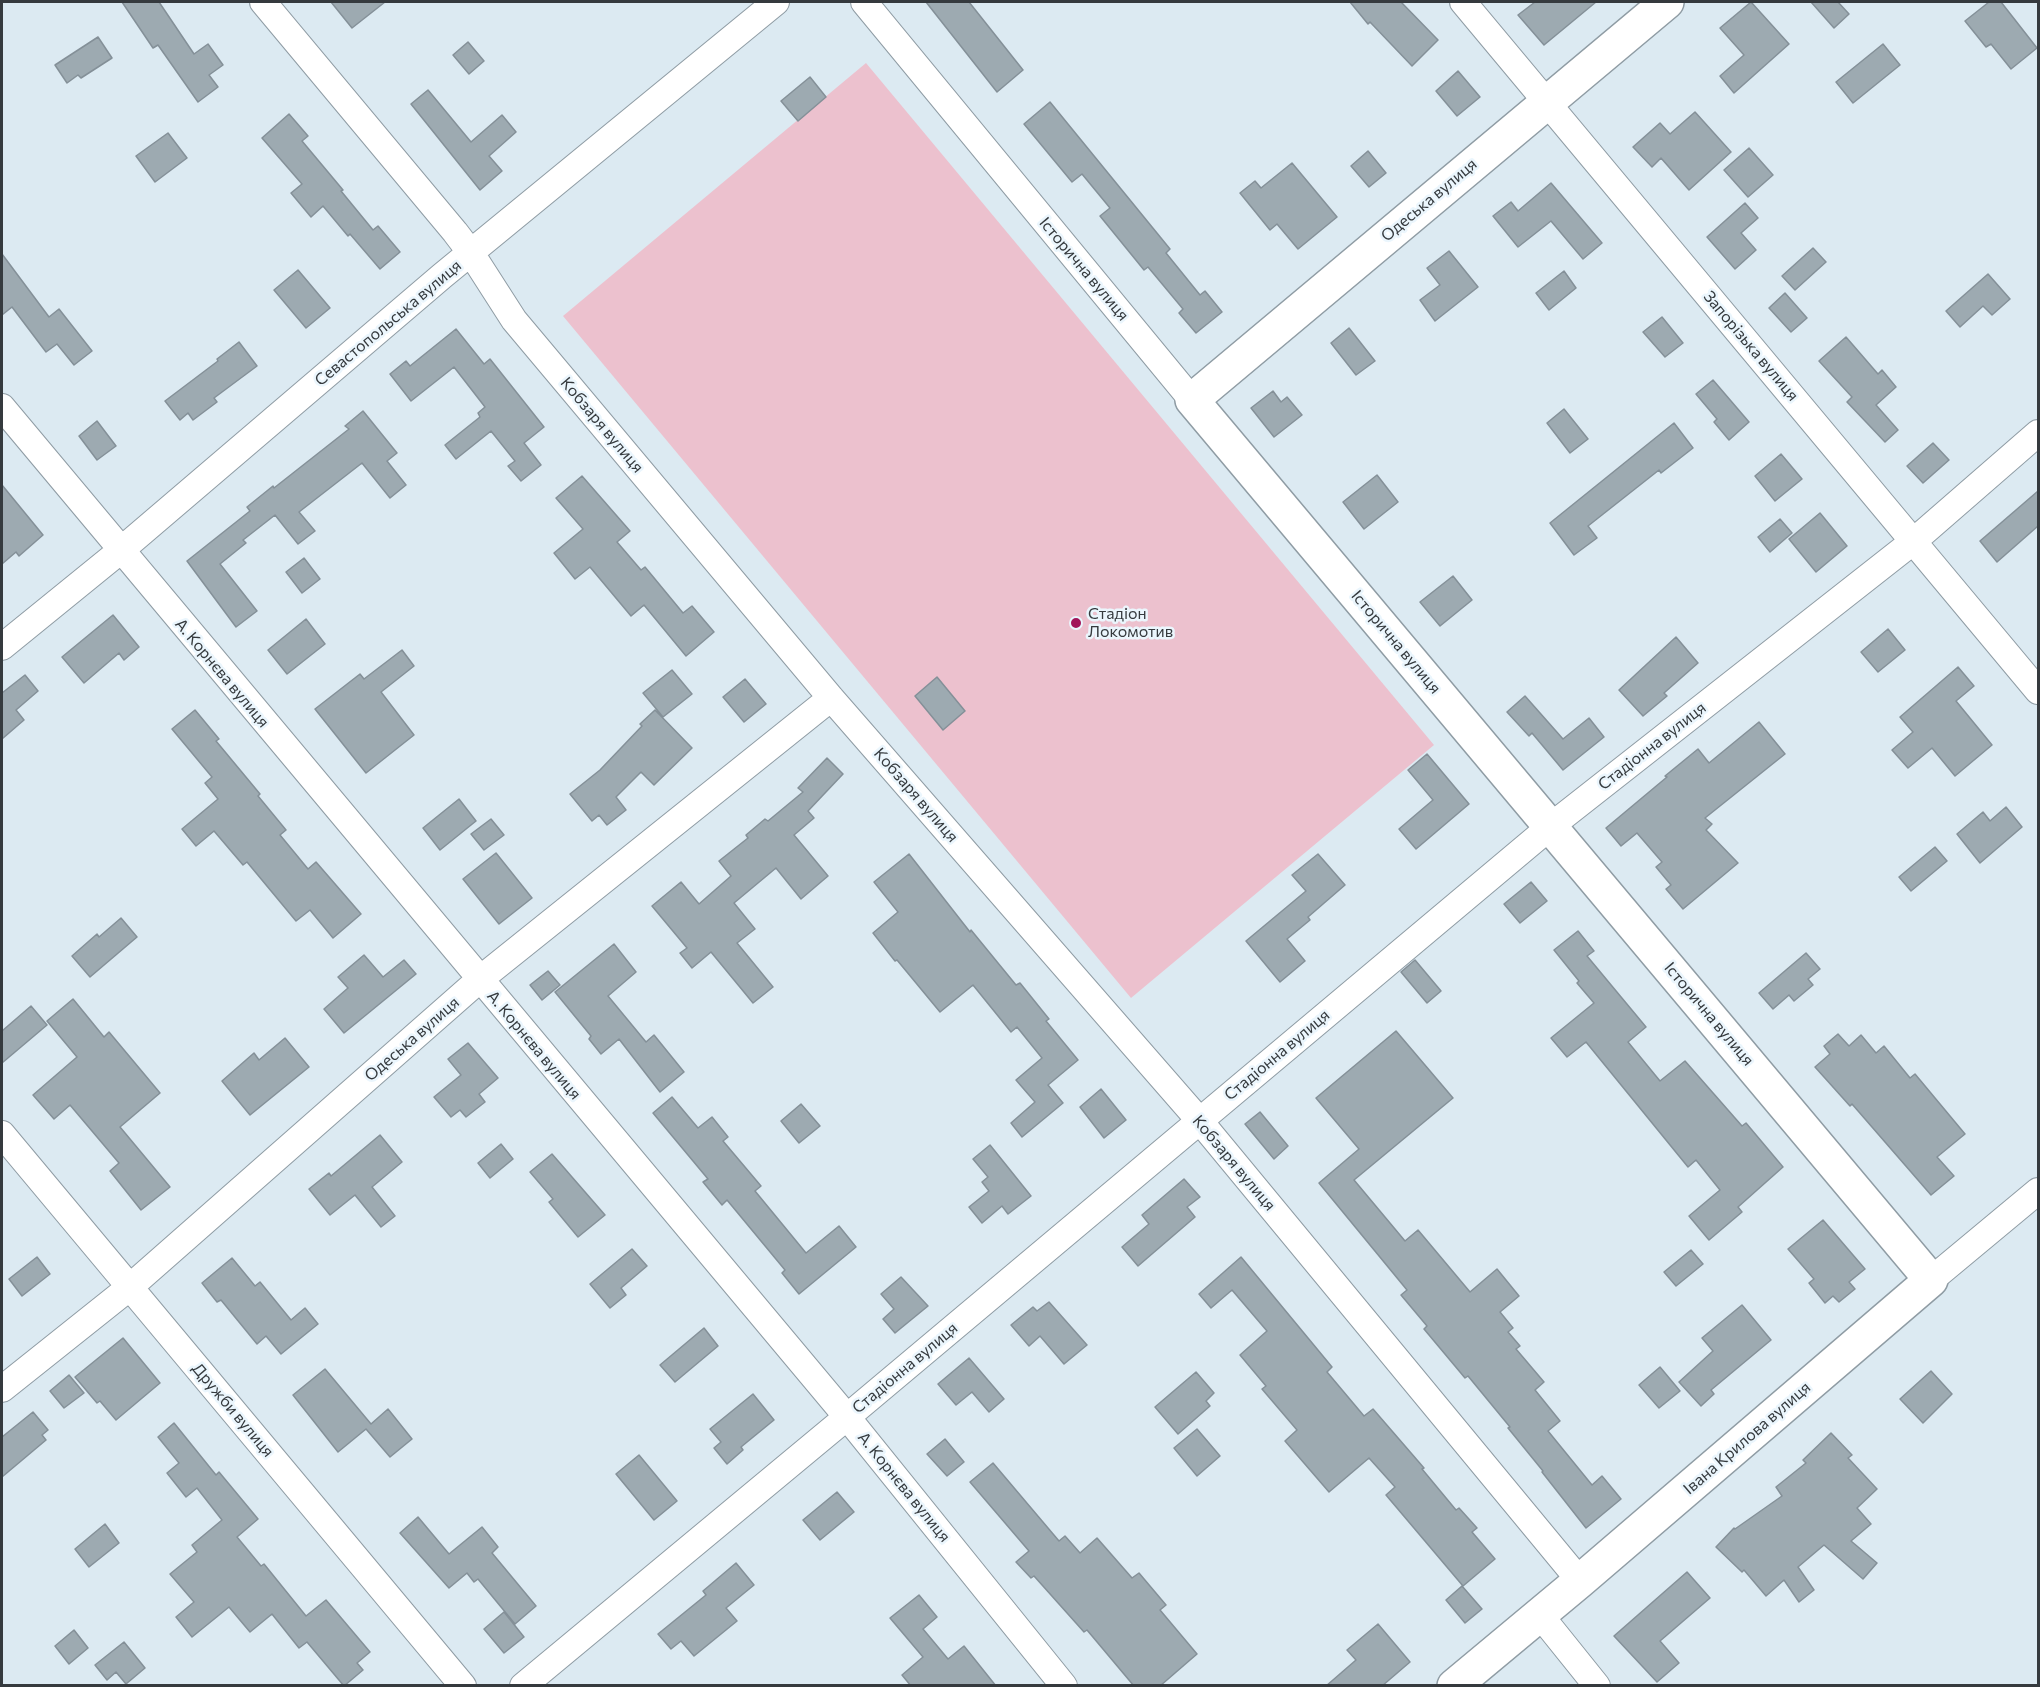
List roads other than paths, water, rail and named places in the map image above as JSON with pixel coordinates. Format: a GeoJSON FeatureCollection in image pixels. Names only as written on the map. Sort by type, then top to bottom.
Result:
{"type":"FeatureCollection","features":[{"type":"Feature","properties":{"kind":"street","name":"Кобзаря вулиця"},"geometry":{"type":"LineString","coordinates":[[263,2],[471,253],[514,320],[831,698],[1199,1120],[1580,1581]]}},
{"type":"Feature","properties":{"kind":"street","name":"Севастопольська вулиця"},"geometry":{"type":"LineString","coordinates":[[2,647],[471,253],[776,2]]}},
{"type":"Feature","properties":{"kind":"street","name":"Історична вулиця"},"geometry":{"type":"LineString","coordinates":[[864,2],[1192,400],[1931,1280]]}},
{"type":"Feature","properties":{"kind":"street","name":"Запорізька вулиця"},"geometry":{"type":"LineString","coordinates":[[1463,2],[1915,540],[2038,691]]}},
{"type":"Feature","properties":{"kind":"street","name":"Одеська вулиця"},"geometry":{"type":"LineString","coordinates":[[1192,400],[1667,2]]}},
{"type":"Feature","properties":{"kind":"street","name":"А. Корнєва вулиця"},"geometry":{"type":"LineString","coordinates":[[2,407],[479,980],[847,1417],[1064,1686]]}},
{"type":"Feature","properties":{"kind":"street","name":"Стадіонна вулиця"},"geometry":{"type":"LineString","coordinates":[[523,1686],[1551,826],[1915,540],[2038,433]]}},
{"type":"Feature","properties":{"kind":"street","name":"Одеська вулиця"},"geometry":{"type":"LineString","coordinates":[[2,1389],[130,1287],[479,980],[831,698]]}},
{"type":"Feature","properties":{"kind":"street","name":"Дружби вулиця"},"geometry":{"type":"LineString","coordinates":[[2,1134],[463,1686]]}},
{"type":"Feature","properties":{"kind":"street","name":"Івана Крилова вулиця"},"geometry":{"type":"LineString","coordinates":[[1454,1686],[2038,1191]]}},
{"type":"Feature","properties":{"kind":"street"},"geometry":{"type":"LineString","coordinates":[[1539,1615],[1597,1686]]}},
{"type":"Feature","properties":{"kind":"place","name":"Стадіон Локомотив"},"geometry":{"type":"Point","coordinates":[1076,623]}}]}
